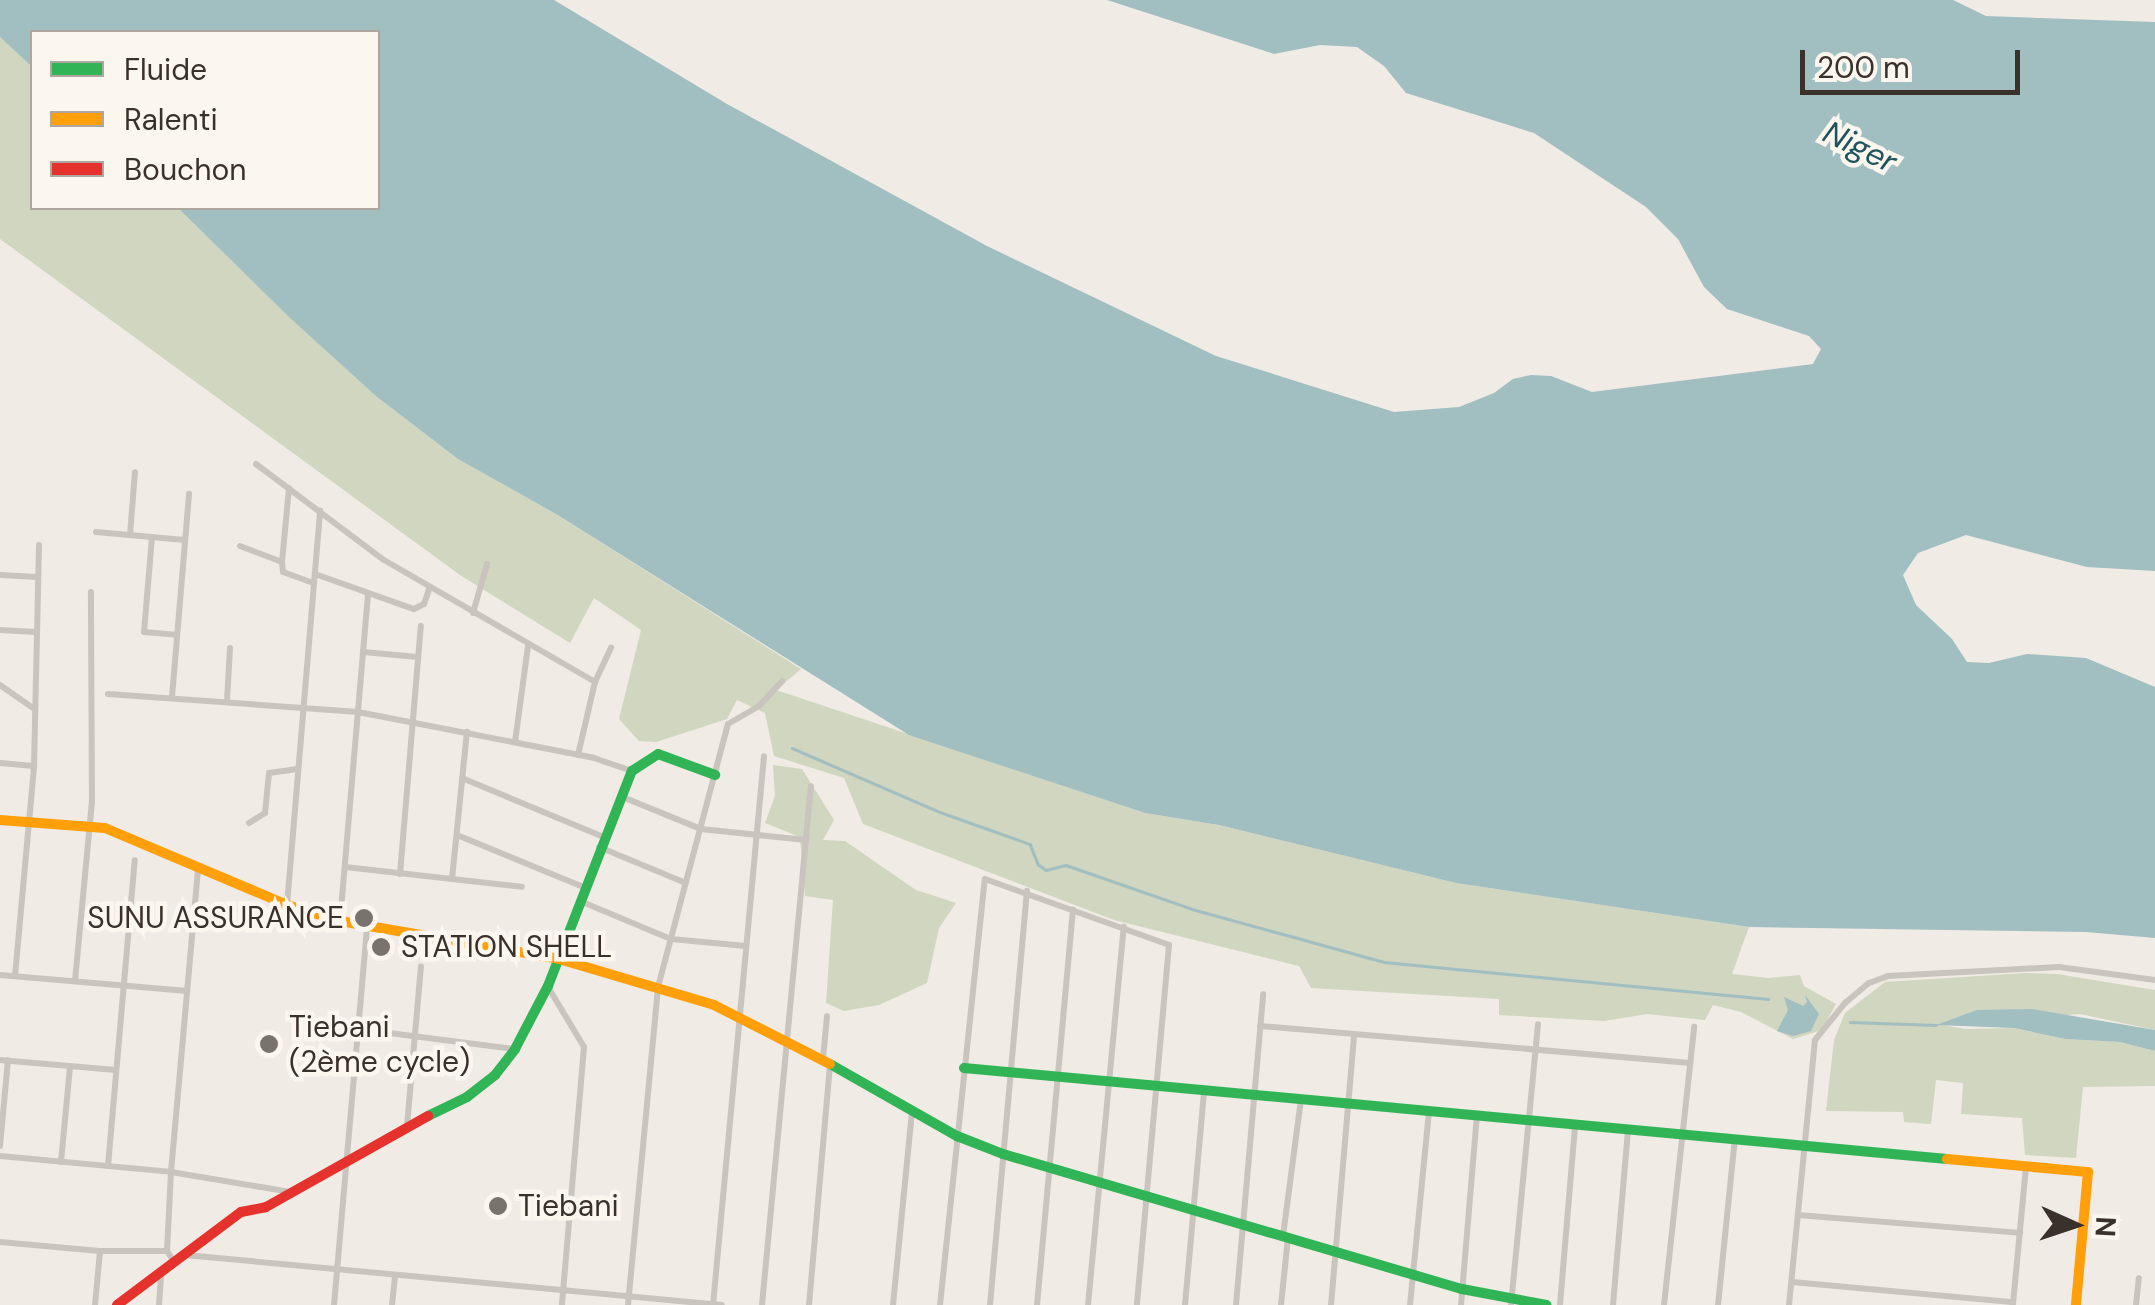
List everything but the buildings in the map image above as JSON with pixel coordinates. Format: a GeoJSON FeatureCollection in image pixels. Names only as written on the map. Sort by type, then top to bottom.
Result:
{"type":"FeatureCollection","features":[{"type":"Feature","properties":{"kind":"street"},"geometry":{"type":"LineString","coordinates":[[256,464],[384,560],[595,682]]}},
{"type":"Feature","properties":{"kind":"street"},"geometry":{"type":"LineString","coordinates":[[130,535],[135,472]]}},
{"type":"Feature","properties":{"kind":"street"},"geometry":{"type":"LineString","coordinates":[[289,488],[284,572],[314,583]]}},
{"type":"Feature","properties":{"kind":"street"},"geometry":{"type":"LineString","coordinates":[[172,696],[189,494]]}},
{"type":"Feature","properties":{"kind":"street"},"geometry":{"type":"LineString","coordinates":[[287,905],[320,510]]}},
{"type":"Feature","properties":{"kind":"street"},"geometry":{"type":"LineString","coordinates":[[96,532],[185,540]]}},
{"type":"Feature","properties":{"kind":"street"},"geometry":{"type":"LineString","coordinates":[[152,537],[144,632],[177,635]]}},
{"type":"Feature","properties":{"kind":"street"},"geometry":{"type":"LineString","coordinates":[[15,976],[34,766],[39,545]]}},
{"type":"Feature","properties":{"kind":"street"},"geometry":{"type":"LineString","coordinates":[[240,546],[282,562]]}},
{"type":"Feature","properties":{"kind":"street"},"geometry":{"type":"LineString","coordinates":[[474,613],[488,564]]}},
{"type":"Feature","properties":{"kind":"street"},"geometry":{"type":"LineString","coordinates":[[315,574],[420,609],[430,587]]}},
{"type":"Feature","properties":{"kind":"street"},"geometry":{"type":"LineString","coordinates":[[0,575],[36,577]]}},
{"type":"Feature","properties":{"kind":"street"},"geometry":{"type":"LineString","coordinates":[[76,982],[90,824],[91,592]]}},
{"type":"Feature","properties":{"kind":"street"},"geometry":{"type":"LineString","coordinates":[[340,921],[368,594]]}},
{"type":"Feature","properties":{"kind":"street"},"geometry":{"type":"LineString","coordinates":[[400,874],[422,626]]}},
{"type":"Feature","properties":{"kind":"street"},"geometry":{"type":"LineString","coordinates":[[0,630],[36,632]]}},
{"type":"Feature","properties":{"kind":"street"},"geometry":{"type":"LineString","coordinates":[[514,742],[528,646]]}},
{"type":"Feature","properties":{"kind":"street"},"geometry":{"type":"LineString","coordinates":[[227,701],[230,648]]}},
{"type":"Feature","properties":{"kind":"street"},"geometry":{"type":"LineString","coordinates":[[578,755],[595,682],[611,648]]}},
{"type":"Feature","properties":{"kind":"street"},"geometry":{"type":"LineString","coordinates":[[363,652],[418,657]]}},
{"type":"Feature","properties":{"kind":"street"},"geometry":{"type":"LineString","coordinates":[[629,1301],[658,988],[728,724],[759,706],[782,681]]}},
{"type":"Feature","properties":{"kind":"street"},"geometry":{"type":"LineString","coordinates":[[0,684],[34,709]]}},
{"type":"Feature","properties":{"kind":"street"},"geometry":{"type":"LineString","coordinates":[[108,694],[358,712],[578,755],[632,771]]}},
{"type":"Feature","properties":{"kind":"street"},"geometry":{"type":"LineString","coordinates":[[452,880],[467,732]]}},
{"type":"Feature","properties":{"kind":"street"},"geometry":{"type":"LineString","coordinates":[[117,1305],[242,1212],[266,1206],[346,1164],[495,1076],[548,986],[583,887],[632,771],[658,754],[715,775]]}},
{"type":"Feature","properties":{"kind":"street"},"geometry":{"type":"LineString","coordinates":[[713,1305],[764,756]]}},
{"type":"Feature","properties":{"kind":"street"},"geometry":{"type":"LineString","coordinates":[[0,763],[34,766]]}},
{"type":"Feature","properties":{"kind":"street"},"geometry":{"type":"LineString","coordinates":[[249,822],[264,813],[269,772],[298,768]]}},
{"type":"Feature","properties":{"kind":"street"},"geometry":{"type":"LineString","coordinates":[[462,778],[686,882]]}},
{"type":"Feature","properties":{"kind":"street"},"geometry":{"type":"LineString","coordinates":[[762,1305],[811,786]]}},
{"type":"Feature","properties":{"kind":"street"},"geometry":{"type":"LineString","coordinates":[[620,796],[701,829],[806,840]]}},
{"type":"Feature","properties":{"kind":"street"},"geometry":{"type":"LineString","coordinates":[[0,820],[90,824],[287,905],[340,921],[559,960],[658,988],[740,1014],[957,1136],[1003,1154],[1511,1303],[1547,1305]]}},
{"type":"Feature","properties":{"kind":"street"},"geometry":{"type":"LineString","coordinates":[[457,835],[583,887]]}},
{"type":"Feature","properties":{"kind":"street"},"geometry":{"type":"LineString","coordinates":[[108,1166],[136,860]]}},
{"type":"Feature","properties":{"kind":"street"},"geometry":{"type":"LineString","coordinates":[[345,867],[522,888]]}},
{"type":"Feature","properties":{"kind":"street"},"geometry":{"type":"LineString","coordinates":[[175,1264],[168,1252],[171,1172],[198,870]]}},
{"type":"Feature","properties":{"kind":"street"},"geometry":{"type":"LineString","coordinates":[[940,1305],[985,879],[1170,945],[1136,1305]]}},
{"type":"Feature","properties":{"kind":"street"},"geometry":{"type":"LineString","coordinates":[[990,1305],[1026,892]]}},
{"type":"Feature","properties":{"kind":"street"},"geometry":{"type":"LineString","coordinates":[[578,900],[671,939],[746,946]]}},
{"type":"Feature","properties":{"kind":"street"},"geometry":{"type":"LineString","coordinates":[[1037,1305],[1073,910]]}},
{"type":"Feature","properties":{"kind":"street"},"geometry":{"type":"LineString","coordinates":[[334,1305],[367,927]]}},
{"type":"Feature","properties":{"kind":"street"},"geometry":{"type":"LineString","coordinates":[[1088,1305],[1124,927]]}},
{"type":"Feature","properties":{"kind":"street"},"geometry":{"type":"LineString","coordinates":[[406,1126],[421,967]]}},
{"type":"Feature","properties":{"kind":"street"},"geometry":{"type":"LineString","coordinates":[[1790,1305],[1815,1040],[1868,983],[1888,976],[2059,967],[2155,980]]}},
{"type":"Feature","properties":{"kind":"street"},"geometry":{"type":"LineString","coordinates":[[0,974],[187,992]]}},
{"type":"Feature","properties":{"kind":"street"},"geometry":{"type":"LineString","coordinates":[[548,986],[584,1047],[562,1305]]}},
{"type":"Feature","properties":{"kind":"street"},"geometry":{"type":"LineString","coordinates":[[1236,1305],[1262,994]]}},
{"type":"Feature","properties":{"kind":"street"},"geometry":{"type":"LineString","coordinates":[[809,1305],[827,1016]]}},
{"type":"Feature","properties":{"kind":"street"},"geometry":{"type":"LineString","coordinates":[[1511,1303],[1538,1024]]}},
{"type":"Feature","properties":{"kind":"street"},"geometry":{"type":"LineString","coordinates":[[1260,1026],[1690,1063]]}},
{"type":"Feature","properties":{"kind":"street"},"geometry":{"type":"LineString","coordinates":[[1664,1305],[1694,1027]]}},
{"type":"Feature","properties":{"kind":"street"},"geometry":{"type":"LineString","coordinates":[[358,1029],[514,1049]]}},
{"type":"Feature","properties":{"kind":"street"},"geometry":{"type":"LineString","coordinates":[[1331,1305],[1354,1034]]}},
{"type":"Feature","properties":{"kind":"street"},"geometry":{"type":"LineString","coordinates":[[0,1146],[4,1060],[116,1070]]}},
{"type":"Feature","properties":{"kind":"street"},"geometry":{"type":"LineString","coordinates":[[61,1162],[70,1066]]}},
{"type":"Feature","properties":{"kind":"street"},"geometry":{"type":"LineString","coordinates":[[964,1068],[2088,1172],[2076,1305]]}},
{"type":"Feature","properties":{"kind":"street"},"geometry":{"type":"LineString","coordinates":[[1185,1305],[1204,1090]]}},
{"type":"Feature","properties":{"kind":"street"},"geometry":{"type":"LineString","coordinates":[[1281,1305],[1300,1099]]}},
{"type":"Feature","properties":{"kind":"street"},"geometry":{"type":"LineString","coordinates":[[893,1305],[912,1110]]}},
{"type":"Feature","properties":{"kind":"street"},"geometry":{"type":"LineString","coordinates":[[1410,1305],[1429,1111]]}},
{"type":"Feature","properties":{"kind":"street"},"geometry":{"type":"LineString","coordinates":[[1461,1305],[1478,1116]]}},
{"type":"Feature","properties":{"kind":"street"},"geometry":{"type":"LineString","coordinates":[[1560,1305],[1575,1124]]}},
{"type":"Feature","properties":{"kind":"street"},"geometry":{"type":"LineString","coordinates":[[1613,1305],[1628,1130]]}},
{"type":"Feature","properties":{"kind":"street"},"geometry":{"type":"LineString","coordinates":[[1718,1305],[1735,1140]]}},
{"type":"Feature","properties":{"kind":"street"},"geometry":{"type":"LineString","coordinates":[[0,1156],[171,1172],[291,1192]]}},
{"type":"Feature","properties":{"kind":"street"},"geometry":{"type":"LineString","coordinates":[[1792,1282],[2013,1304],[2026,1166]]}},
{"type":"Feature","properties":{"kind":"street"},"geometry":{"type":"LineString","coordinates":[[1798,1215],[2020,1233]]}},
{"type":"Feature","properties":{"kind":"street"},"geometry":{"type":"LineString","coordinates":[[0,1242],[100,1251],[168,1252]]}},
{"type":"Feature","properties":{"kind":"street"},"geometry":{"type":"LineString","coordinates":[[95,1305],[100,1251]]}},
{"type":"Feature","properties":{"kind":"street"},"geometry":{"type":"LineString","coordinates":[[185,1255],[395,1278],[564,1290],[629,1301],[722,1305]]}},
{"type":"Feature","properties":{"kind":"street"},"geometry":{"type":"LineString","coordinates":[[159,1305],[162,1275]]}},
{"type":"Feature","properties":{"kind":"street"},"geometry":{"type":"LineString","coordinates":[[392,1305],[395,1278]]}},
{"type":"Feature","properties":{"kind":"street"},"geometry":{"type":"LineString","coordinates":[[2136,1305],[2139,1278]]}},
{"type":"Feature","properties":{"kind":"green space"},"geometry":{"type":"Polygon","coordinates":[[[0,37],[30,65],[30,210],[180,210],[377,397],[458,459],[556,514],[801,669],[776,690],[1145,813],[1219,825],[1456,883],[1749,927],[1732,974],[1768,978],[1800,975],[1804,986],[1836,1004],[1822,1030],[1793,1039],[1741,1012],[1713,1005],[1705,1020],[1647,1014],[1604,1021],[1499,1015],[1499,999],[1311,988],[1299,966],[1114,920],[863,824],[844,778],[774,756],[765,713],[737,700],[727,719],[656,742],[639,741],[619,719],[641,630],[594,598],[570,643],[460,575],[0,239],[0,37]]]}},
{"type":"Feature","properties":{"kind":"green space"},"geometry":{"type":"Polygon","coordinates":[[[773,765],[802,769],[834,820],[823,840],[845,841],[916,890],[956,903],[939,928],[927,983],[879,1005],[844,1011],[826,1003],[833,900],[805,896],[800,837],[765,823],[775,796],[773,765]]]}},
{"type":"Feature","properties":{"kind":"green space"},"geometry":{"type":"Polygon","coordinates":[[[2057,974],[2155,990],[2155,1030],[2080,1014],[1938,1024],[1965,1029],[2013,1028],[2065,1039],[2120,1042],[2155,1051],[2155,1086],[2083,1087],[2076,1158],[2025,1155],[2022,1118],[1961,1114],[1963,1083],[1936,1080],[1931,1124],[1904,1122],[1903,1112],[1826,1111],[1834,1040],[1845,1013],[1885,982],[2057,974]]]}},
{"type":"Feature","properties":{"kind":"water","name":"Niger"},"geometry":{"type":"Polygon","coordinates":[[[0,0],[554,0],[727,104],[987,246],[1216,356],[1394,412],[1459,407],[1494,393],[1513,379],[1531,375],[1551,376],[1592,392],[1813,364],[1821,349],[1809,336],[1727,309],[1704,287],[1678,239],[1646,207],[1534,133],[1406,93],[1384,66],[1357,47],[1320,45],[1274,54],[1107,0],[1953,0],[1986,16],[2155,22],[2155,571],[2087,567],[1966,535],[1918,553],[1903,575],[1916,605],[1952,639],[1967,662],[1989,663],[2027,654],[2086,658],[2155,687],[2155,938],[2086,932],[1749,927],[1456,883],[1219,825],[1145,813],[909,735],[556,514],[458,459],[377,397],[180,210],[380,210],[380,30],[30,30],[30,65],[0,37],[0,0]]]}},
{"type":"Feature","properties":{"kind":"water"},"geometry":{"type":"Polygon","coordinates":[[[1805,995],[1819,1014],[1811,1031],[1793,1036],[1777,1031],[1788,1010],[1784,997],[1803,1006],[1807,1002],[1805,995]]]}},
{"type":"Feature","properties":{"kind":"water"},"geometry":{"type":"Polygon","coordinates":[[[2032,1009],[2155,1030],[2155,1051],[2120,1042],[2065,1039],[2014,1028],[1936,1025],[1977,1010],[2032,1009]]]}},
{"type":"Feature","properties":{"kind":"waterway"},"geometry":{"type":"LineString","coordinates":[[792,748],[940,812],[1030,844],[1038,864],[1046,870],[1066,865],[1192,909],[1384,962],[1768,999]]}},
{"type":"Feature","properties":{"kind":"waterway"},"geometry":{"type":"LineString","coordinates":[[1850,1022],[1936,1025]]}},
{"type":"Feature","properties":{"kind":"traffic: fast"},"geometry":{"type":"LineString","coordinates":[[428,1116],[467,1097],[495,1075],[515,1049],[548,986],[632,771],[658,754],[715,775]]}},
{"type":"Feature","properties":{"kind":"traffic: fast"},"geometry":{"type":"LineString","coordinates":[[830,1064],[957,1136],[1003,1154],[1462,1289],[1547,1305]]}},
{"type":"Feature","properties":{"kind":"traffic: fast"},"geometry":{"type":"LineString","coordinates":[[964,1068],[1947,1159]]}},
{"type":"Feature","properties":{"kind":"traffic: slow"},"geometry":{"type":"LineString","coordinates":[[0,820],[105,828],[287,905],[340,921],[559,959],[714,1005],[830,1064]]}},
{"type":"Feature","properties":{"kind":"traffic: slow"},"geometry":{"type":"LineString","coordinates":[[1947,1159],[2088,1172],[2076,1305]]}},
{"type":"Feature","properties":{"kind":"traffic: jam"},"geometry":{"type":"LineString","coordinates":[[117,1305],[241,1212],[266,1207],[428,1116]]}},
{"type":"Feature","properties":{"kind":"place","name":"SUNU ASSURANCE"},"geometry":{"type":"Point","coordinates":[364,918]}},
{"type":"Feature","properties":{"kind":"place","name":"STATION SHELL"},"geometry":{"type":"Point","coordinates":[381,947]}},
{"type":"Feature","properties":{"kind":"place","name":"Tiebani (2ème cycle)"},"geometry":{"type":"Point","coordinates":[269,1044]}},
{"type":"Feature","properties":{"kind":"place","name":"Tiebani"},"geometry":{"type":"Point","coordinates":[498,1206]}}]}
